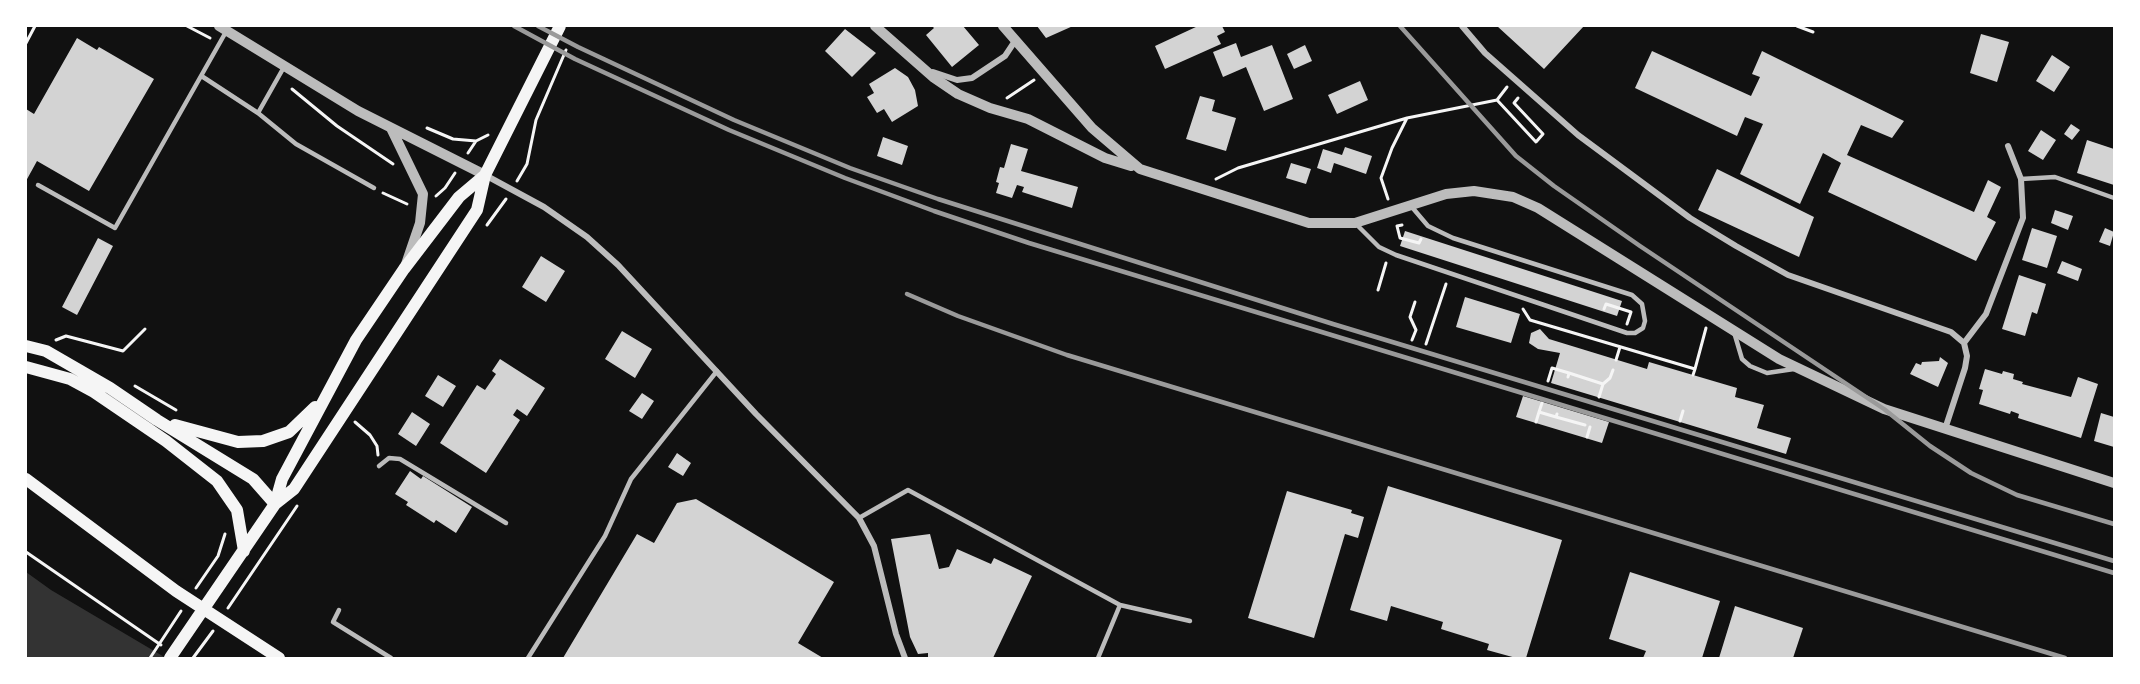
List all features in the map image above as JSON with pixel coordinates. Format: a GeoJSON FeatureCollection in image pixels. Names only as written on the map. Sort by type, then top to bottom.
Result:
{"type":"FeatureCollection","features":[{"type":"Feature","properties":{"kind":"main road"},"geometry":{"type":"LineString","coordinates":[[275,504],[294,489],[477,210],[485,175],[560,26]]}},
{"type":"Feature","properties":{"kind":"main road"},"geometry":{"type":"LineString","coordinates":[[168,653],[244,552],[275,504],[282,479],[356,340],[404,269],[459,197],[485,175]]}},
{"type":"Feature","properties":{"kind":"main road"},"geometry":{"type":"LineString","coordinates":[[26,346],[46,351],[66,361],[253,479],[275,504]]}},
{"type":"Feature","properties":{"kind":"main road"},"geometry":{"type":"LineString","coordinates":[[26,367],[52,372],[94,392],[166,441],[217,481],[237,510],[244,552]]}},
{"type":"Feature","properties":{"kind":"main road"},"geometry":{"type":"LineString","coordinates":[[157,420],[238,442],[263,441],[289,432],[324,398]]}},
{"type":"Feature","properties":{"kind":"main road"},"geometry":{"type":"LineString","coordinates":[[26,478],[176,591],[279,658]]}},
{"type":"Feature","properties":{"kind":"street"},"geometry":{"type":"LineString","coordinates":[[875,26],[912,59],[958,94],[990,108],[1028,119],[1105,158],[1309,223],[1355,223],[1446,194],[1466,192],[1513,198],[1538,208],[1799,368],[1884,409],[2115,483]]}},
{"type":"Feature","properties":{"kind":"street"},"geometry":{"type":"LineString","coordinates":[[1003,26],[1092,128],[1140,169]]}},
{"type":"Feature","properties":{"kind":"street"},"geometry":{"type":"LineString","coordinates":[[1461,26],[1485,53],[1525,89],[1623,169],[1736,246],[1788,275],[1951,332],[1964,343],[1967,356],[1945,429]]}},
{"type":"Feature","properties":{"kind":"street"},"geometry":{"type":"LineString","coordinates":[[223,28],[391,128],[522,194],[586,237],[618,265],[859,518],[874,546],[896,634],[905,658]]}},
{"type":"Feature","properties":{"kind":"street"},"geometry":{"type":"LineString","coordinates":[[912,59],[936,74],[957,80],[972,78],[1005,56],[1015,41]]}},
{"type":"Feature","properties":{"kind":"street"},"geometry":{"type":"LineString","coordinates":[[391,128],[423,194],[420,223],[404,269]]}},
{"type":"Feature","properties":{"kind":"street"},"geometry":{"type":"LineString","coordinates":[[1964,343],[1986,314],[2023,218],[2021,179],[2008,146]]}},
{"type":"Feature","properties":{"kind":"lane"},"geometry":{"type":"LineString","coordinates":[[38,185],[115,228],[203,77],[220,44],[223,28]]}},
{"type":"Feature","properties":{"kind":"lane"},"geometry":{"type":"LineString","coordinates":[[258,113],[285,65]]}},
{"type":"Feature","properties":{"kind":"lane"},"geometry":{"type":"LineString","coordinates":[[203,77],[258,113],[296,144],[374,188]]}},
{"type":"Feature","properties":{"kind":"lane"},"geometry":{"type":"LineString","coordinates":[[2021,179],[2055,177],[2115,198]]}},
{"type":"Feature","properties":{"kind":"lane"},"geometry":{"type":"LineString","coordinates":[[1355,223],[1379,247],[1396,255],[1625,332],[1635,333],[1643,328],[1645,321],[1642,304],[1632,295],[1453,238],[1428,226],[1410,206]]}},
{"type":"Feature","properties":{"kind":"lane"},"geometry":{"type":"LineString","coordinates":[[1733,329],[1742,359],[1749,366],[1767,373],[1799,368]]}},
{"type":"Feature","properties":{"kind":"lane"},"geometry":{"type":"LineString","coordinates":[[528,658],[605,536],[632,479],[717,371]]}},
{"type":"Feature","properties":{"kind":"lane"},"geometry":{"type":"LineString","coordinates":[[379,466],[389,458],[400,459],[506,523]]}},
{"type":"Feature","properties":{"kind":"lane"},"geometry":{"type":"LineString","coordinates":[[859,518],[908,490],[1120,605],[1190,621]]}},
{"type":"Feature","properties":{"kind":"lane"},"geometry":{"type":"LineString","coordinates":[[1098,658],[1120,605]]}},
{"type":"Feature","properties":{"kind":"lane"},"geometry":{"type":"LineString","coordinates":[[339,610],[333,622],[391,658]]}},
{"type":"Feature","properties":{"kind":"path"},"geometry":{"type":"LineString","coordinates":[[26,43],[35,26]]}},
{"type":"Feature","properties":{"kind":"path"},"geometry":{"type":"LineString","coordinates":[[187,26],[220,44]]}},
{"type":"Feature","properties":{"kind":"path"},"geometry":{"type":"LineString","coordinates":[[1797,26],[1813,32]]}},
{"type":"Feature","properties":{"kind":"path"},"geometry":{"type":"LineString","coordinates":[[527,164],[536,120],[571,40]]}},
{"type":"Feature","properties":{"kind":"path"},"geometry":{"type":"LineString","coordinates":[[990,108],[1044,74]]}},
{"type":"Feature","properties":{"kind":"path"},"geometry":{"type":"LineString","coordinates":[[279,77],[329,119],[400,170]]}},
{"type":"Feature","properties":{"kind":"path"},"geometry":{"type":"LineString","coordinates":[[1200,188],[1238,168],[1407,117],[1497,100],[1514,79]]}},
{"type":"Feature","properties":{"kind":"path"},"geometry":{"type":"LineString","coordinates":[[1497,100],[1536,142],[1543,134],[1514,103],[1525,89]]}},
{"type":"Feature","properties":{"kind":"path"},"geometry":{"type":"LineString","coordinates":[[1392,148],[1407,117]]}},
{"type":"Feature","properties":{"kind":"path"},"geometry":{"type":"LineString","coordinates":[[421,126],[453,139],[464,140],[486,138],[491,131]]}},
{"type":"Feature","properties":{"kind":"path"},"geometry":{"type":"LineString","coordinates":[[374,188],[401,203],[412,205],[411,197]]}},
{"type":"Feature","properties":{"kind":"path"},"geometry":{"type":"LineString","coordinates":[[1419,243],[1400,238],[1397,226],[1421,218]]}},
{"type":"Feature","properties":{"kind":"path"},"geometry":{"type":"LineString","coordinates":[[1417,249],[1421,239]]}},
{"type":"Feature","properties":{"kind":"path"},"geometry":{"type":"LineString","coordinates":[[1378,290],[1386,263]]}},
{"type":"Feature","properties":{"kind":"path"},"geometry":{"type":"LineString","coordinates":[[1426,344],[1446,284]]}},
{"type":"Feature","properties":{"kind":"path"},"geometry":{"type":"LineString","coordinates":[[1606,304],[1607,299]]}},
{"type":"Feature","properties":{"kind":"path"},"geometry":{"type":"LineString","coordinates":[[1412,340],[1416,330],[1410,317],[1415,302]]}},
{"type":"Feature","properties":{"kind":"path"},"geometry":{"type":"LineString","coordinates":[[1696,325],[1706,331]]}},
{"type":"Feature","properties":{"kind":"path"},"geometry":{"type":"LineString","coordinates":[[54,341],[66,336],[123,351],[144,329]]}},
{"type":"Feature","properties":{"kind":"path"},"geometry":{"type":"LineString","coordinates":[[1548,381],[1552,368],[1604,384]]}},
{"type":"Feature","properties":{"kind":"path"},"geometry":{"type":"LineString","coordinates":[[1599,397],[1613,369]]}},
{"type":"Feature","properties":{"kind":"path"},"geometry":{"type":"LineString","coordinates":[[1693,375],[1695,369]]}},
{"type":"Feature","properties":{"kind":"path"},"geometry":{"type":"LineString","coordinates":[[1536,422],[1542,403]]}},
{"type":"Feature","properties":{"kind":"path"},"geometry":{"type":"LineString","coordinates":[[1539,411],[1585,425]]}},
{"type":"Feature","properties":{"kind":"path"},"geometry":{"type":"LineString","coordinates":[[1680,421],[1683,411]]}},
{"type":"Feature","properties":{"kind":"path"},"geometry":{"type":"LineString","coordinates":[[355,422],[370,435],[376,446],[379,466]]}},
{"type":"Feature","properties":{"kind":"path"},"geometry":{"type":"LineString","coordinates":[[1587,437],[1590,427]]}},
{"type":"Feature","properties":{"kind":"path"},"geometry":{"type":"LineString","coordinates":[[218,556],[226,525]]}},
{"type":"Feature","properties":{"kind":"path"},"geometry":{"type":"LineString","coordinates":[[26,552],[168,653]]}},
{"type":"Feature","properties":{"kind":"shaded area"},"geometry":{"type":"Polygon","coordinates":[[[26,572],[51,590],[166,658],[26,658],[26,572]]]}},
{"type":"Feature","properties":{"kind":"building"},"geometry":{"type":"Polygon","coordinates":[[[932,26],[963,26],[979,45],[952,67],[926,35],[934,28],[932,26]]]}},
{"type":"Feature","properties":{"kind":"building"},"geometry":{"type":"Polygon","coordinates":[[[1037,26],[1073,26],[1046,38],[1037,26]]]}},
{"type":"Feature","properties":{"kind":"building"},"geometry":{"type":"Polygon","coordinates":[[[1198,26],[1222,26],[1225,32],[1217,36],[1221,44],[1165,69],[1155,46],[1198,26]]]}},
{"type":"Feature","properties":{"kind":"building"},"geometry":{"type":"Polygon","coordinates":[[[1497,26],[1584,26],[1544,69],[1497,26]]]}},
{"type":"Feature","properties":{"kind":"building"},"geometry":{"type":"Polygon","coordinates":[[[845,29],[876,53],[852,77],[825,51],[845,29]]]}},
{"type":"Feature","properties":{"kind":"building"},"geometry":{"type":"Polygon","coordinates":[[[1981,34],[2009,42],[1997,82],[1970,73],[1981,34]]]}},
{"type":"Feature","properties":{"kind":"building"},"geometry":{"type":"Polygon","coordinates":[[[77,38],[97,50],[99,47],[154,79],[89,191],[37,161],[26,181],[26,109],[34,114],[77,38]]]}},
{"type":"Feature","properties":{"kind":"building"},"geometry":{"type":"Polygon","coordinates":[[[1236,43],[1241,57],[1272,45],[1293,99],[1264,111],[1246,67],[1223,77],[1213,52],[1236,43]]]}},
{"type":"Feature","properties":{"kind":"building"},"geometry":{"type":"Polygon","coordinates":[[[1305,45],[1312,61],[1294,69],[1287,54],[1305,45]]]}},
{"type":"Feature","properties":{"kind":"building"},"geometry":{"type":"Polygon","coordinates":[[[1652,51],[1751,96],[1760,77],[1752,74],[1762,51],[1904,121],[1892,138],[1861,125],[1847,155],[1974,212],[1988,180],[2001,187],[1987,217],[1996,222],[1976,261],[1828,192],[1841,163],[1823,153],[1800,204],[1740,174],[1763,124],[1745,117],[1737,136],[1635,88],[1652,51]]]}},
{"type":"Feature","properties":{"kind":"building"},"geometry":{"type":"Polygon","coordinates":[[[2052,55],[2070,67],[2054,92],[2036,81],[2052,55]]]}},
{"type":"Feature","properties":{"kind":"building"},"geometry":{"type":"Polygon","coordinates":[[[895,68],[908,77],[915,90],[918,106],[892,122],[884,109],[877,113],[867,97],[874,93],[869,84],[895,68]]]}},
{"type":"Feature","properties":{"kind":"building"},"geometry":{"type":"Polygon","coordinates":[[[1360,81],[1368,100],[1337,114],[1328,95],[1360,81]]]}},
{"type":"Feature","properties":{"kind":"building"},"geometry":{"type":"Polygon","coordinates":[[[1200,96],[1215,100],[1212,111],[1236,118],[1226,151],[1186,139],[1200,96]]]}},
{"type":"Feature","properties":{"kind":"building"},"geometry":{"type":"Polygon","coordinates":[[[2071,124],[2080,130],[2072,140],[2064,134],[2071,124]]]}},
{"type":"Feature","properties":{"kind":"building"},"geometry":{"type":"Polygon","coordinates":[[[2041,130],[2056,140],[2043,160],[2028,151],[2041,130]]]}},
{"type":"Feature","properties":{"kind":"building"},"geometry":{"type":"Polygon","coordinates":[[[883,137],[908,146],[902,165],[877,156],[883,137]]]}},
{"type":"Feature","properties":{"kind":"building"},"geometry":{"type":"Polygon","coordinates":[[[2087,140],[2114,149],[2114,185],[2077,173],[2087,140]]]}},
{"type":"Feature","properties":{"kind":"building"},"geometry":{"type":"Polygon","coordinates":[[[1011,144],[1028,149],[1021,171],[1078,187],[1072,208],[1022,192],[1024,187],[1017,185],[1012,198],[996,193],[1000,167],[1004,168],[1011,144]]]}},
{"type":"Feature","properties":{"kind":"building"},"geometry":{"type":"Polygon","coordinates":[[[1345,147],[1372,156],[1366,174],[1334,163],[1331,173],[1317,168],[1323,149],[1342,155],[1345,147]]]}},
{"type":"Feature","properties":{"kind":"building"},"geometry":{"type":"Polygon","coordinates":[[[1291,163],[1311,169],[1306,184],[1286,178],[1291,163]]]}},
{"type":"Feature","properties":{"kind":"building"},"geometry":{"type":"Polygon","coordinates":[[[1717,169],[1814,217],[1799,257],[1698,210],[1717,169]]]}},
{"type":"Feature","properties":{"kind":"building"},"geometry":{"type":"Polygon","coordinates":[[[2055,210],[2073,216],[2068,230],[2051,223],[2055,210]]]}},
{"type":"Feature","properties":{"kind":"building"},"geometry":{"type":"Polygon","coordinates":[[[2032,228],[2057,236],[2047,268],[2022,260],[2032,228]]]}},
{"type":"Feature","properties":{"kind":"building"},"geometry":{"type":"Polygon","coordinates":[[[2105,228],[2114,232],[2110,246],[2099,242],[2105,228]]]}},
{"type":"Feature","properties":{"kind":"building"},"geometry":{"type":"Polygon","coordinates":[[[1405,231],[1622,301],[1617,316],[1400,246],[1405,231]]]}},
{"type":"Feature","properties":{"kind":"building"},"geometry":{"type":"Polygon","coordinates":[[[98,238],[113,246],[77,315],[62,307],[98,238]]]}},
{"type":"Feature","properties":{"kind":"building"},"geometry":{"type":"Polygon","coordinates":[[[541,256],[565,271],[546,302],[522,287],[541,256]]]}},
{"type":"Feature","properties":{"kind":"building"},"geometry":{"type":"Polygon","coordinates":[[[2062,261],[2082,269],[2078,281],[2057,273],[2062,261]]]}},
{"type":"Feature","properties":{"kind":"building"},"geometry":{"type":"Polygon","coordinates":[[[2019,275],[2046,284],[2037,314],[2032,312],[2025,336],[2002,329],[2019,275]]]}},
{"type":"Feature","properties":{"kind":"building"},"geometry":{"type":"Polygon","coordinates":[[[1465,297],[1520,314],[1511,343],[1456,327],[1465,297]]]}},
{"type":"Feature","properties":{"kind":"building"},"geometry":{"type":"Polygon","coordinates":[[[1540,329],[1549,339],[1647,369],[1649,362],[1737,388],[1735,397],[1764,405],[1757,428],[1791,438],[1786,454],[1551,383],[1560,353],[1538,349],[1529,343],[1531,333],[1540,329]]]}},
{"type":"Feature","properties":{"kind":"building"},"geometry":{"type":"Polygon","coordinates":[[[622,331],[652,349],[635,378],[605,359],[622,331]]]}},
{"type":"Feature","properties":{"kind":"building"},"geometry":{"type":"Polygon","coordinates":[[[1940,357],[1948,363],[1938,387],[1910,374],[1916,363],[1921,365],[1922,362],[1939,361],[1940,357]]]}},
{"type":"Feature","properties":{"kind":"building"},"geometry":{"type":"Polygon","coordinates":[[[500,359],[545,388],[527,416],[517,409],[513,415],[520,420],[486,473],[440,443],[477,385],[485,390],[496,374],[492,371],[500,359]]]}},
{"type":"Feature","properties":{"kind":"building"},"geometry":{"type":"Polygon","coordinates":[[[1985,369],[2002,374],[2003,371],[2014,374],[2013,379],[2023,382],[2022,384],[2071,397],[2078,377],[2098,384],[2081,438],[2018,418],[2019,414],[2011,411],[2010,414],[1979,404],[1983,390],[1979,389],[1985,369]]]}},
{"type":"Feature","properties":{"kind":"building"},"geometry":{"type":"Polygon","coordinates":[[[438,375],[456,386],[443,407],[425,396],[438,375]]]}},
{"type":"Feature","properties":{"kind":"building"},"geometry":{"type":"Polygon","coordinates":[[[642,393],[654,401],[642,419],[629,411],[642,393]]]}},
{"type":"Feature","properties":{"kind":"building"},"geometry":{"type":"Polygon","coordinates":[[[1523,396],[1609,422],[1602,443],[1516,417],[1523,396]]]}},
{"type":"Feature","properties":{"kind":"building"},"geometry":{"type":"Polygon","coordinates":[[[412,412],[430,424],[416,446],[398,434],[412,412]]]}},
{"type":"Feature","properties":{"kind":"building"},"geometry":{"type":"Polygon","coordinates":[[[2101,413],[2114,417],[2114,447],[2094,441],[2101,413]]]}},
{"type":"Feature","properties":{"kind":"building"},"geometry":{"type":"Polygon","coordinates":[[[677,453],[691,463],[683,476],[668,467],[677,453]]]}},
{"type":"Feature","properties":{"kind":"building"},"geometry":{"type":"Polygon","coordinates":[[[410,471],[421,479],[423,476],[472,507],[456,533],[436,520],[434,523],[406,505],[408,502],[395,494],[410,471]]]}},
{"type":"Feature","properties":{"kind":"building"},"geometry":{"type":"Polygon","coordinates":[[[1388,486],[1562,540],[1526,658],[1516,658],[1487,650],[1489,644],[1441,629],[1443,622],[1391,606],[1387,621],[1350,610],[1388,486]]]}},
{"type":"Feature","properties":{"kind":"building"},"geometry":{"type":"Polygon","coordinates":[[[1287,491],[1352,510],[1351,513],[1364,517],[1358,538],[1345,534],[1314,638],[1248,618],[1287,491]]]}},
{"type":"Feature","properties":{"kind":"building"},"geometry":{"type":"Polygon","coordinates":[[[696,499],[834,582],[798,643],[823,658],[563,658],[637,534],[654,543],[677,503],[696,499]]]}},
{"type":"Feature","properties":{"kind":"building"},"geometry":{"type":"Polygon","coordinates":[[[930,534],[939,569],[949,567],[957,549],[991,564],[994,558],[1032,576],[993,658],[928,658],[928,653],[918,654],[910,637],[891,539],[930,534]]]}},
{"type":"Feature","properties":{"kind":"building"},"geometry":{"type":"Polygon","coordinates":[[[1630,572],[1720,601],[1702,658],[1643,658],[1646,651],[1609,639],[1630,572]]]}},
{"type":"Feature","properties":{"kind":"building"},"geometry":{"type":"Polygon","coordinates":[[[1735,606],[1803,628],[1793,658],[1719,658],[1735,606]]]}},
{"type":"Feature","properties":{"kind":"railway"},"geometry":{"type":"LineString","coordinates":[[514,26],[575,59],[729,130],[845,178],[934,211],[1029,243],[2114,573]]}},
{"type":"Feature","properties":{"kind":"railway"},"geometry":{"type":"LineString","coordinates":[[538,26],[734,120],[850,168],[938,199],[1333,324],[2114,561]]}},
{"type":"Feature","properties":{"kind":"railway"},"geometry":{"type":"LineString","coordinates":[[1400,26],[1516,156],[1554,186],[1640,246],[1884,409],[1930,446],[1971,473],[2017,495],[2114,524]]}},
{"type":"Feature","properties":{"kind":"railway"},"geometry":{"type":"LineString","coordinates":[[907,294],[958,316],[1067,355],[2065,658]]}}]}
